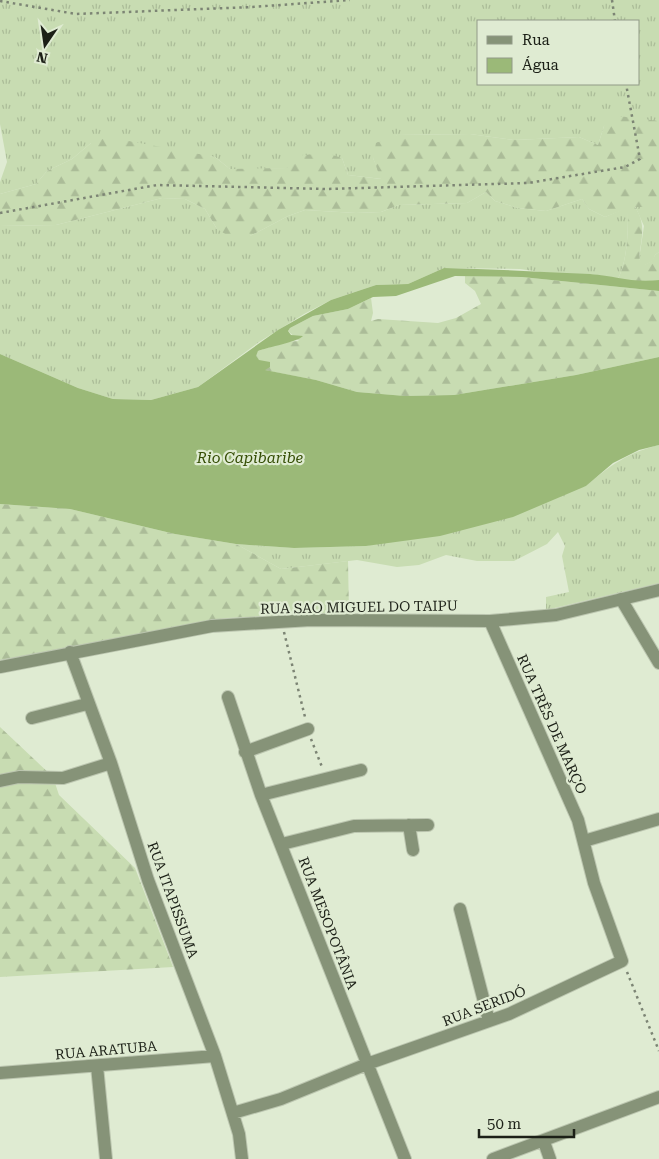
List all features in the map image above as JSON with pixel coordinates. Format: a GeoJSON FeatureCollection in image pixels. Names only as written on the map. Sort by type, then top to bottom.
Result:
{"type":"FeatureCollection","features":[{"type":"Feature","properties":{"kind":"street","name":"RUA SAO MIGUEL DO TAIPU"},"geometry":{"type":"LineString","coordinates":[[0,666],[212,626],[282,621],[490,621],[556,615],[659,590]]}},
{"type":"Feature","properties":{"kind":"street"},"geometry":{"type":"LineString","coordinates":[[621,599],[659,663]]}},
{"type":"Feature","properties":{"kind":"street","name":"RUA TRÊS DE MARÇO"},"geometry":{"type":"LineString","coordinates":[[490,621],[578,820],[584,841]]}},
{"type":"Feature","properties":{"kind":"street","name":"RUA ITAPISSUMA"},"geometry":{"type":"LineString","coordinates":[[70,652],[87,704],[111,763],[148,880],[215,1056],[234,1114],[242,1159]]}},
{"type":"Feature","properties":{"kind":"street","name":"RUA MESOPOTÂNIA"},"geometry":{"type":"LineString","coordinates":[[228,697],[261,795],[282,844],[404,1159]]}},
{"type":"Feature","properties":{"kind":"street"},"geometry":{"type":"LineString","coordinates":[[32,718],[87,704]]}},
{"type":"Feature","properties":{"kind":"street"},"geometry":{"type":"LineString","coordinates":[[245,752],[308,729]]}},
{"type":"Feature","properties":{"kind":"street"},"geometry":{"type":"LineString","coordinates":[[0,781],[20,777],[64,778],[111,763]]}},
{"type":"Feature","properties":{"kind":"street"},"geometry":{"type":"LineString","coordinates":[[261,795],[361,770]]}},
{"type":"Feature","properties":{"kind":"street"},"geometry":{"type":"LineString","coordinates":[[622,961],[594,883],[584,841],[659,819]]}},
{"type":"Feature","properties":{"kind":"street"},"geometry":{"type":"LineString","coordinates":[[409,825],[413,850]]}},
{"type":"Feature","properties":{"kind":"street"},"geometry":{"type":"LineString","coordinates":[[282,844],[354,826],[428,825]]}},
{"type":"Feature","properties":{"kind":"street"},"geometry":{"type":"LineString","coordinates":[[460,909],[489,1020]]}},
{"type":"Feature","properties":{"kind":"street","name":"RUA SERIDÓ"},"geometry":{"type":"LineString","coordinates":[[234,1114],[281,1099],[367,1064],[530,1005],[622,961]]}},
{"type":"Feature","properties":{"kind":"street","name":"RUA ARATUBA"},"geometry":{"type":"LineString","coordinates":[[0,1073],[215,1056]]}},
{"type":"Feature","properties":{"kind":"street"},"geometry":{"type":"LineString","coordinates":[[97,1066],[106,1159]]}},
{"type":"Feature","properties":{"kind":"street"},"geometry":{"type":"LineString","coordinates":[[493,1159],[544,1142],[659,1097]]}},
{"type":"Feature","properties":{"kind":"street"},"geometry":{"type":"LineString","coordinates":[[544,1142],[550,1159]]}},
{"type":"Feature","properties":{"kind":"path"},"geometry":{"type":"LineString","coordinates":[[0,1],[76,14],[252,7],[350,0]]}},
{"type":"Feature","properties":{"kind":"path"},"geometry":{"type":"LineString","coordinates":[[612,0],[615,20]]}},
{"type":"Feature","properties":{"kind":"path"},"geometry":{"type":"LineString","coordinates":[[0,213],[157,185],[327,189],[528,183],[625,167],[640,159],[626,85]]}},
{"type":"Feature","properties":{"kind":"path"},"geometry":{"type":"LineString","coordinates":[[282,621],[308,729],[326,778]]}},
{"type":"Feature","properties":{"kind":"path"},"geometry":{"type":"LineString","coordinates":[[622,961],[659,1051]]}},
{"type":"Feature","properties":{"kind":"green space"},"geometry":{"type":"Polygon","coordinates":[[[0,0],[659,0],[659,121],[604,126],[598,145],[579,137],[514,140],[470,134],[397,135],[373,158],[382,179],[348,175],[342,158],[287,168],[230,169],[215,157],[91,143],[72,159],[47,171],[36,184],[0,194],[0,182],[7,162],[0,124],[0,0]]]}},
{"type":"Feature","properties":{"kind":"green space"},"geometry":{"type":"Polygon","coordinates":[[[618,116],[659,121],[659,207],[635,207],[642,226],[639,259],[644,265],[652,261],[659,252],[659,280],[640,282],[618,279],[626,253],[628,208],[605,217],[589,209],[582,199],[546,211],[518,208],[495,201],[486,192],[467,203],[399,205],[381,212],[356,213],[305,210],[288,216],[250,236],[232,238],[217,229],[205,209],[185,199],[162,198],[56,225],[0,226],[0,194],[36,184],[47,171],[72,159],[91,143],[107,137],[215,157],[230,169],[287,168],[293,156],[326,153],[342,158],[348,175],[381,179],[373,158],[376,143],[397,135],[470,134],[514,140],[579,137],[598,145],[604,126],[618,116]]]}},
{"type":"Feature","properties":{"kind":"green space"},"geometry":{"type":"Polygon","coordinates":[[[486,192],[495,201],[518,208],[546,211],[582,199],[589,209],[605,217],[628,207],[626,253],[618,279],[592,274],[561,275],[520,269],[444,268],[408,284],[376,285],[331,300],[304,314],[259,342],[198,387],[151,400],[113,399],[78,388],[0,354],[0,226],[56,225],[162,198],[185,199],[205,209],[217,229],[250,236],[288,216],[305,210],[356,213],[381,212],[399,205],[467,203],[486,192]]]}},
{"type":"Feature","properties":{"kind":"green space"},"geometry":{"type":"Polygon","coordinates":[[[635,206],[659,207],[659,252],[655,255],[653,261],[643,266],[639,259],[644,226],[635,206]]]}},
{"type":"Feature","properties":{"kind":"green space"},"geometry":{"type":"Polygon","coordinates":[[[465,276],[522,277],[659,291],[659,357],[576,375],[454,395],[405,396],[357,392],[316,380],[264,370],[255,356],[258,351],[285,342],[299,341],[288,331],[290,328],[313,316],[348,309],[371,298],[373,313],[371,321],[378,319],[438,323],[456,318],[481,304],[475,291],[465,283],[465,276]]]}},
{"type":"Feature","properties":{"kind":"green space"},"geometry":{"type":"Polygon","coordinates":[[[659,445],[659,583],[546,610],[546,597],[569,592],[562,556],[565,546],[558,532],[547,544],[514,561],[477,561],[446,555],[419,565],[397,567],[357,560],[281,569],[236,544],[294,548],[366,546],[586,486],[620,461],[659,445]]]}},
{"type":"Feature","properties":{"kind":"green space"},"geometry":{"type":"Polygon","coordinates":[[[0,504],[70,509],[175,534],[236,544],[281,569],[348,561],[349,613],[226,618],[0,660],[0,504]]]}},
{"type":"Feature","properties":{"kind":"green space"},"geometry":{"type":"Polygon","coordinates":[[[0,727],[53,777],[59,795],[135,868],[173,967],[0,977],[0,727]]]}},
{"type":"Feature","properties":{"kind":"water","name":"Rio Capibaribe"},"geometry":{"type":"Polygon","coordinates":[[[444,268],[590,274],[632,280],[659,280],[659,291],[522,277],[455,276],[396,296],[373,297],[348,309],[313,316],[290,328],[288,331],[291,335],[303,336],[258,351],[256,356],[259,360],[270,362],[270,367],[265,370],[316,380],[357,392],[405,396],[454,395],[576,375],[659,357],[659,445],[639,450],[613,463],[586,486],[513,517],[440,536],[366,546],[294,548],[236,544],[175,534],[70,509],[0,504],[0,354],[78,388],[113,399],[151,400],[198,387],[278,330],[331,300],[376,285],[408,284],[444,268]]]}}]}
